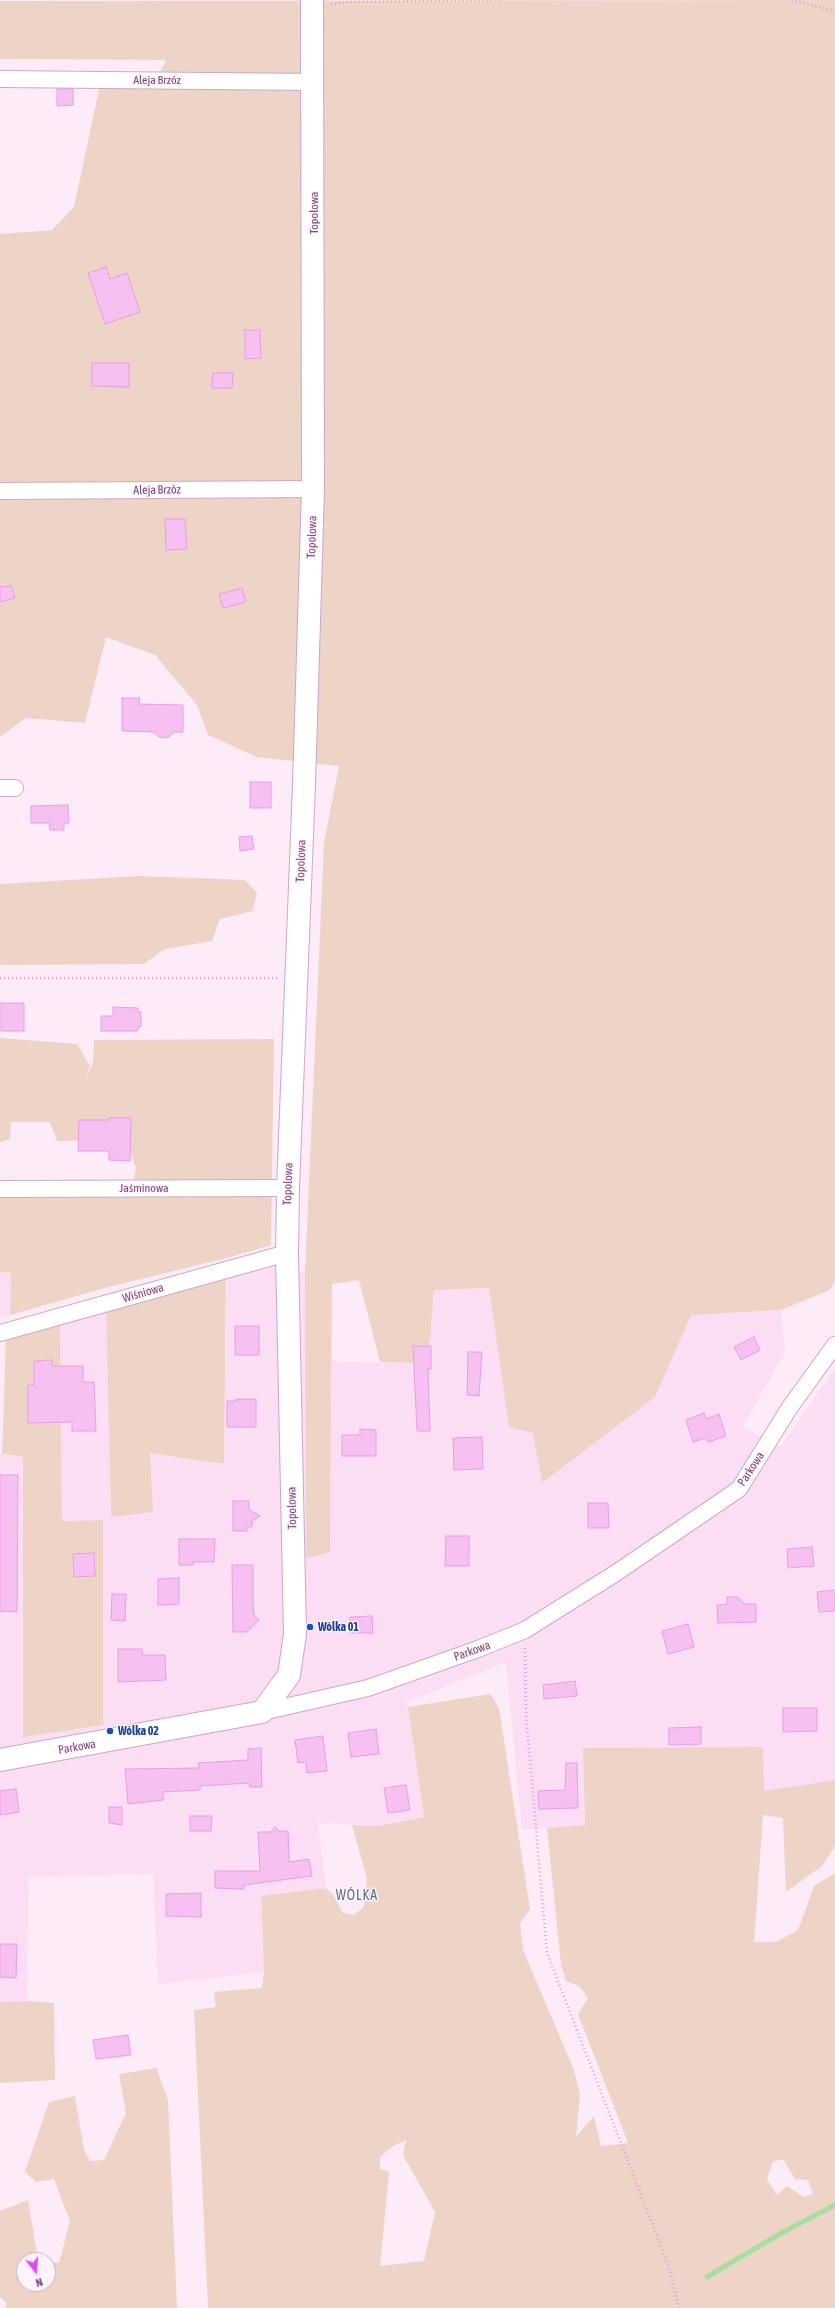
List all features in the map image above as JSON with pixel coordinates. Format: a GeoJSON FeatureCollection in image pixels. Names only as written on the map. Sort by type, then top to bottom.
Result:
{"type":"FeatureCollection","features":[{"type":"Feature","properties":{"kind":"street","name":"Topolowa"},"geometry":{"type":"LineString","coordinates":[[262,1712],[288,1676],[295,1634],[287,1253],[288,1188],[297,978],[313,488],[314,82],[312,3]]}},
{"type":"Feature","properties":{"kind":"street","name":"Aleja Brzóz"},"geometry":{"type":"LineString","coordinates":[[0,79],[314,82]]}},
{"type":"Feature","properties":{"kind":"street","name":"Aleja Brzóz"},"geometry":{"type":"LineString","coordinates":[[0,491],[313,488]]}},
{"type":"Feature","properties":{"kind":"street","name":"Jaśminowa"},"geometry":{"type":"LineString","coordinates":[[0,1189],[288,1188]]}},
{"type":"Feature","properties":{"kind":"street","name":"Wiśniowa"},"geometry":{"type":"LineString","coordinates":[[0,1333],[287,1253]]}},
{"type":"Feature","properties":{"kind":"street","name":"Parkowa"},"geometry":{"type":"LineString","coordinates":[[0,1760],[262,1712],[368,1688],[478,1649],[525,1630],[616,1573],[739,1488],[790,1407],[835,1345]]}},
{"type":"Feature","properties":{"kind":"path"},"geometry":{"type":"LineString","coordinates":[[312,3],[500,0]]}},
{"type":"Feature","properties":{"kind":"path"},"geometry":{"type":"LineString","coordinates":[[792,0],[835,11]]}},
{"type":"Feature","properties":{"kind":"path"},"geometry":{"type":"LineString","coordinates":[[0,978],[297,978]]}},
{"type":"Feature","properties":{"kind":"path"},"geometry":{"type":"LineString","coordinates":[[525,1630],[526,1714],[547,1953],[669,2267],[679,2308]]}},
{"type":"Feature","properties":{"kind":"shaded area"},"geometry":{"type":"Polygon","coordinates":[[[835,0],[835,1282],[830,1290],[781,1310],[691,1315],[655,1397],[542,1483],[533,1433],[509,1427],[489,1288],[434,1290],[428,1363],[380,1362],[359,1280],[332,1284],[330,1552],[306,1559],[305,1272],[324,843],[339,766],[257,757],[208,735],[197,705],[155,655],[106,637],[85,723],[26,718],[0,737],[0,234],[52,230],[74,207],[101,80],[157,78],[166,60],[0,59],[0,1],[835,0]]]}},
{"type":"Feature","properties":{"kind":"shaded area"},"geometry":{"type":"Polygon","coordinates":[[[139,876],[245,880],[257,893],[253,911],[220,919],[212,941],[165,949],[144,964],[0,965],[0,884],[139,876]]]}},
{"type":"Feature","properties":{"kind":"shaded area"},"geometry":{"type":"Polygon","coordinates":[[[0,1038],[77,1044],[90,1066],[85,1080],[93,1063],[94,1040],[274,1039],[271,1245],[227,1258],[108,1287],[10,1315],[11,1273],[0,1272],[0,1196],[131,1193],[136,1168],[130,1152],[119,1140],[57,1141],[50,1122],[11,1122],[10,1139],[0,1142],[0,1038]]]}},
{"type":"Feature","properties":{"kind":"shaded area"},"geometry":{"type":"Polygon","coordinates":[[[227,1258],[305,1272],[306,1559],[330,1552],[332,1362],[428,1363],[434,1290],[489,1288],[509,1427],[533,1433],[542,1483],[655,1397],[690,1315],[781,1310],[785,1351],[743,1427],[780,1447],[835,1368],[835,1780],[764,1791],[763,1747],[584,1748],[585,1825],[522,1830],[506,1662],[407,1702],[424,1817],[379,1826],[318,1823],[326,1888],[261,1896],[264,1972],[158,1984],[153,1874],[29,1877],[27,2001],[0,2002],[0,1454],[23,1457],[23,1736],[102,1725],[103,1520],[62,1521],[60,1322],[106,1309],[111,1516],[153,1511],[150,1453],[224,1464],[227,1258]]]}},
{"type":"Feature","properties":{"kind":"shaded area"},"geometry":{"type":"Polygon","coordinates":[[[0,1272],[11,1272],[10,1315],[0,1318],[0,1272]]]}},
{"type":"Feature","properties":{"kind":"shaded area"},"geometry":{"type":"Polygon","coordinates":[[[226,1277],[224,1464],[150,1453],[153,1512],[111,1517],[106,1309],[226,1277]]]}},
{"type":"Feature","properties":{"kind":"shaded area"},"geometry":{"type":"Polygon","coordinates":[[[60,1322],[62,1521],[103,1520],[103,1725],[23,1737],[23,1457],[2,1454],[6,1338],[60,1322]]]}},
{"type":"Feature","properties":{"kind":"shaded area"},"geometry":{"type":"Polygon","coordinates":[[[490,1694],[499,1708],[530,1909],[520,1923],[523,1950],[574,2070],[580,2095],[576,2137],[594,2116],[601,2146],[628,2143],[578,2014],[588,1998],[579,1986],[566,1981],[561,1964],[547,1828],[585,1825],[583,1748],[763,1747],[764,1791],[835,1780],[835,1846],[822,1866],[786,1892],[783,1818],[763,1815],[754,1942],[776,1942],[798,1930],[814,1886],[835,1873],[835,2308],[208,2308],[194,2010],[216,2007],[214,1992],[262,1988],[264,1972],[261,1896],[326,1888],[334,1896],[343,1913],[354,1915],[364,1907],[367,1879],[352,1825],[379,1826],[424,1817],[408,1707],[490,1694]],[[406,2140],[393,2146],[380,2157],[380,2169],[389,2172],[380,2266],[424,2261],[435,2212],[403,2155],[406,2140]],[[783,2159],[773,2162],[767,2179],[777,2195],[787,2186],[804,2197],[813,2194],[808,2180],[795,2179],[783,2159]]]}},
{"type":"Feature","properties":{"kind":"shaded area"},"geometry":{"type":"Polygon","coordinates":[[[27,2001],[54,2003],[55,2080],[0,2083],[0,2002],[27,2001]]]}},
{"type":"Feature","properties":{"kind":"shaded area"},"geometry":{"type":"Polygon","coordinates":[[[156,2068],[168,2100],[177,2308],[6,2308],[6,2302],[0,2297],[0,2211],[28,2200],[37,2252],[16,2252],[16,2292],[56,2292],[56,2263],[59,2263],[70,2221],[54,2179],[36,2182],[25,2172],[49,2102],[75,2096],[84,2150],[90,2161],[104,2160],[126,2113],[119,2074],[156,2068]]]}},
{"type":"Feature","properties":{"kind":"building"},"geometry":{"type":"Polygon","coordinates":[[[57,89],[73,89],[73,105],[57,106],[57,89]]]}},
{"type":"Feature","properties":{"kind":"building"},"geometry":{"type":"Polygon","coordinates":[[[106,267],[110,279],[127,273],[140,312],[105,324],[88,273],[106,267]]]}},
{"type":"Feature","properties":{"kind":"building"},"geometry":{"type":"Polygon","coordinates":[[[245,330],[260,330],[261,358],[245,359],[245,330]]]}},
{"type":"Feature","properties":{"kind":"building"},"geometry":{"type":"Polygon","coordinates":[[[92,363],[129,363],[129,387],[92,386],[92,363]]]}},
{"type":"Feature","properties":{"kind":"building"},"geometry":{"type":"Polygon","coordinates":[[[213,373],[233,373],[232,388],[212,388],[213,373]]]}},
{"type":"Feature","properties":{"kind":"building"},"geometry":{"type":"Polygon","coordinates":[[[165,519],[185,519],[187,549],[166,550],[165,519]]]}},
{"type":"Feature","properties":{"kind":"building"},"geometry":{"type":"Polygon","coordinates":[[[11,586],[15,598],[0,602],[0,587],[11,586]]]}},
{"type":"Feature","properties":{"kind":"building"},"geometry":{"type":"Polygon","coordinates":[[[242,588],[246,602],[223,608],[219,594],[242,588]]]}},
{"type":"Feature","properties":{"kind":"building"},"geometry":{"type":"Polygon","coordinates":[[[122,698],[140,698],[139,704],[183,705],[183,732],[174,732],[168,738],[159,737],[154,732],[122,731],[122,698]]]}},
{"type":"Feature","properties":{"kind":"building"},"geometry":{"type":"Polygon","coordinates":[[[250,782],[271,782],[271,808],[250,808],[250,782]]]}},
{"type":"Feature","properties":{"kind":"building"},"geometry":{"type":"Polygon","coordinates":[[[68,805],[69,823],[64,823],[64,830],[50,830],[49,823],[31,823],[31,806],[68,805]]]}},
{"type":"Feature","properties":{"kind":"building"},"geometry":{"type":"Polygon","coordinates":[[[252,836],[254,849],[240,851],[239,837],[252,836]]]}},
{"type":"Feature","properties":{"kind":"building"},"geometry":{"type":"Polygon","coordinates":[[[1,1003],[24,1003],[24,1031],[1,1031],[1,1003]]]}},
{"type":"Feature","properties":{"kind":"building"},"geometry":{"type":"Polygon","coordinates":[[[113,1007],[138,1008],[138,1012],[141,1012],[141,1027],[138,1027],[138,1031],[101,1031],[101,1016],[113,1016],[113,1007]]]}},
{"type":"Feature","properties":{"kind":"building"},"geometry":{"type":"Polygon","coordinates":[[[109,1118],[131,1118],[130,1161],[109,1160],[109,1151],[78,1151],[79,1120],[109,1120],[109,1118]]]}},
{"type":"Feature","properties":{"kind":"building"},"geometry":{"type":"Polygon","coordinates":[[[235,1326],[259,1326],[259,1355],[235,1355],[235,1326]]]}},
{"type":"Feature","properties":{"kind":"building"},"geometry":{"type":"Polygon","coordinates":[[[754,1337],[760,1350],[741,1360],[734,1347],[754,1337]]]}},
{"type":"Feature","properties":{"kind":"building"},"geometry":{"type":"Polygon","coordinates":[[[413,1346],[431,1346],[431,1369],[428,1369],[430,1431],[417,1431],[413,1346]]]}},
{"type":"Feature","properties":{"kind":"building"},"geometry":{"type":"Polygon","coordinates":[[[468,1352],[482,1352],[479,1396],[467,1395],[468,1352]]]}},
{"type":"Feature","properties":{"kind":"building"},"geometry":{"type":"Polygon","coordinates":[[[52,1360],[52,1366],[83,1366],[83,1382],[94,1382],[96,1431],[72,1431],[72,1422],[28,1423],[28,1385],[34,1385],[34,1361],[52,1360]]]}},
{"type":"Feature","properties":{"kind":"building"},"geometry":{"type":"Polygon","coordinates":[[[236,1399],[256,1399],[256,1427],[227,1427],[227,1401],[237,1401],[236,1399]]]}},
{"type":"Feature","properties":{"kind":"building"},"geometry":{"type":"Polygon","coordinates":[[[704,1413],[706,1419],[719,1414],[726,1436],[708,1442],[706,1438],[693,1442],[686,1420],[704,1413]]]}},
{"type":"Feature","properties":{"kind":"building"},"geometry":{"type":"Polygon","coordinates":[[[360,1429],[376,1430],[376,1456],[342,1456],[342,1435],[360,1435],[360,1429]]]}},
{"type":"Feature","properties":{"kind":"building"},"geometry":{"type":"Polygon","coordinates":[[[482,1437],[483,1469],[454,1470],[453,1438],[482,1437]]]}},
{"type":"Feature","properties":{"kind":"building"},"geometry":{"type":"Polygon","coordinates":[[[0,1475],[18,1475],[17,1612],[0,1611],[0,1475]]]}},
{"type":"Feature","properties":{"kind":"building"},"geometry":{"type":"Polygon","coordinates":[[[233,1501],[249,1501],[249,1510],[260,1516],[252,1521],[252,1527],[247,1527],[247,1531],[233,1531],[233,1501]]]}},
{"type":"Feature","properties":{"kind":"building"},"geometry":{"type":"Polygon","coordinates":[[[588,1503],[608,1503],[609,1528],[588,1528],[588,1503]]]}},
{"type":"Feature","properties":{"kind":"building"},"geometry":{"type":"Polygon","coordinates":[[[446,1536],[469,1536],[469,1566],[445,1566],[446,1536]]]}},
{"type":"Feature","properties":{"kind":"building"},"geometry":{"type":"Polygon","coordinates":[[[179,1539],[215,1539],[214,1562],[193,1562],[193,1565],[179,1565],[179,1539]]]}},
{"type":"Feature","properties":{"kind":"building"},"geometry":{"type":"Polygon","coordinates":[[[812,1547],[814,1566],[788,1568],[787,1549],[812,1547]]]}},
{"type":"Feature","properties":{"kind":"building"},"geometry":{"type":"Polygon","coordinates":[[[94,1553],[95,1576],[74,1577],[73,1554],[94,1553]]]}},
{"type":"Feature","properties":{"kind":"building"},"geometry":{"type":"Polygon","coordinates":[[[232,1565],[253,1565],[253,1607],[254,1615],[259,1620],[247,1632],[233,1632],[232,1565]]]}},
{"type":"Feature","properties":{"kind":"building"},"geometry":{"type":"Polygon","coordinates":[[[179,1578],[179,1604],[158,1605],[158,1579],[179,1578]]]}},
{"type":"Feature","properties":{"kind":"building"},"geometry":{"type":"Polygon","coordinates":[[[835,1590],[835,1611],[819,1612],[817,1592],[835,1590]]]}},
{"type":"Feature","properties":{"kind":"building"},"geometry":{"type":"Polygon","coordinates":[[[112,1594],[126,1594],[125,1621],[111,1620],[112,1594]]]}},
{"type":"Feature","properties":{"kind":"building"},"geometry":{"type":"Polygon","coordinates":[[[727,1597],[737,1597],[745,1604],[756,1604],[756,1622],[718,1623],[717,1605],[727,1604],[727,1597]]]}},
{"type":"Feature","properties":{"kind":"building"},"geometry":{"type":"Polygon","coordinates":[[[372,1616],[373,1633],[351,1633],[350,1617],[372,1616]]]}},
{"type":"Feature","properties":{"kind":"building"},"geometry":{"type":"Polygon","coordinates":[[[688,1624],[694,1647],[668,1654],[662,1631],[688,1624]]]}},
{"type":"Feature","properties":{"kind":"building"},"geometry":{"type":"Polygon","coordinates":[[[118,1649],[142,1649],[142,1655],[165,1655],[166,1680],[118,1682],[118,1649]]]}},
{"type":"Feature","properties":{"kind":"building"},"geometry":{"type":"Polygon","coordinates":[[[575,1681],[577,1696],[544,1699],[543,1685],[575,1681]]]}},
{"type":"Feature","properties":{"kind":"building"},"geometry":{"type":"Polygon","coordinates":[[[783,1708],[817,1708],[817,1731],[783,1732],[783,1708]]]}},
{"type":"Feature","properties":{"kind":"building"},"geometry":{"type":"Polygon","coordinates":[[[701,1727],[701,1744],[669,1745],[669,1728],[701,1727]]]}},
{"type":"Feature","properties":{"kind":"building"},"geometry":{"type":"Polygon","coordinates":[[[376,1729],[379,1754],[351,1757],[348,1733],[376,1729]]]}},
{"type":"Feature","properties":{"kind":"building"},"geometry":{"type":"Polygon","coordinates":[[[323,1736],[327,1771],[307,1773],[306,1762],[298,1763],[295,1740],[323,1736]]]}},
{"type":"Feature","properties":{"kind":"building"},"geometry":{"type":"Polygon","coordinates":[[[261,1748],[262,1787],[250,1787],[249,1783],[200,1786],[200,1790],[163,1792],[163,1800],[128,1804],[125,1769],[199,1768],[198,1763],[248,1760],[248,1749],[261,1748]]]}},
{"type":"Feature","properties":{"kind":"building"},"geometry":{"type":"Polygon","coordinates":[[[566,1763],[577,1763],[578,1808],[539,1809],[538,1791],[565,1790],[566,1763]]]}},
{"type":"Feature","properties":{"kind":"building"},"geometry":{"type":"Polygon","coordinates":[[[406,1785],[410,1810],[388,1813],[384,1788],[406,1785]]]}},
{"type":"Feature","properties":{"kind":"building"},"geometry":{"type":"Polygon","coordinates":[[[16,1789],[19,1812],[0,1815],[0,1791],[16,1789]]]}},
{"type":"Feature","properties":{"kind":"building"},"geometry":{"type":"Polygon","coordinates":[[[109,1807],[122,1807],[122,1825],[109,1823],[109,1807]]]}},
{"type":"Feature","properties":{"kind":"building"},"geometry":{"type":"Polygon","coordinates":[[[190,1816],[212,1816],[211,1831],[190,1831],[190,1816]]]}},
{"type":"Feature","properties":{"kind":"building"},"geometry":{"type":"Polygon","coordinates":[[[275,1827],[279,1831],[288,1831],[289,1862],[309,1859],[312,1876],[244,1885],[244,1889],[215,1888],[215,1871],[260,1871],[258,1832],[271,1832],[275,1827]]]}},
{"type":"Feature","properties":{"kind":"building"},"geometry":{"type":"Polygon","coordinates":[[[201,1893],[201,1917],[166,1916],[166,1894],[201,1893]]]}},
{"type":"Feature","properties":{"kind":"building"},"geometry":{"type":"Polygon","coordinates":[[[0,1944],[17,1944],[16,1978],[0,1977],[0,1944]]]}},
{"type":"Feature","properties":{"kind":"building"},"geometry":{"type":"Polygon","coordinates":[[[128,2035],[131,2055],[96,2059],[93,2040],[128,2035]]]}},
{"type":"Feature","properties":{"kind":"waterway"},"geometry":{"type":"LineString","coordinates":[[707,2277],[783,2232],[835,2205]]}},
{"type":"Feature","properties":{"kind":"place","name":"Wólka 01"},"geometry":{"type":"Point","coordinates":[310,1627]}},
{"type":"Feature","properties":{"kind":"place","name":"Wólka 02"},"geometry":{"type":"Point","coordinates":[110,1731]}},
{"type":"Feature","properties":{"kind":"district","name":"WÓLKA"},"geometry":{"type":"Point","coordinates":[357,1896]}}]}
